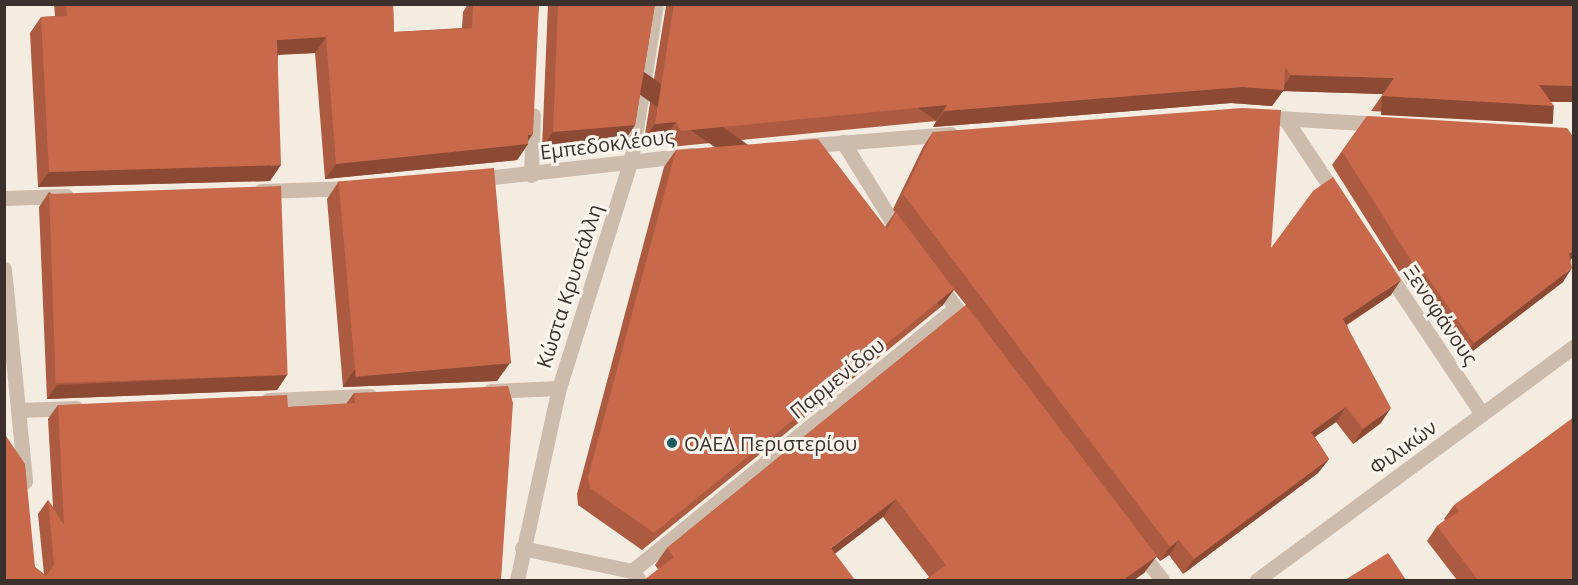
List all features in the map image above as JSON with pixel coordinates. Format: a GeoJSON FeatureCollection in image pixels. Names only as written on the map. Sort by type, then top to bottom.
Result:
{"type":"FeatureCollection","features":[{"type":"Feature","properties":{"kind":"street","name":"Κώστα Κρυστάλλη"},"geometry":{"type":"LineString","coordinates":[[517,580],[522,548],[559,388],[631,160],[656,4]]}},
{"type":"Feature","properties":{"kind":"street"},"geometry":{"type":"LineString","coordinates":[[531,175],[534,95]]}},
{"type":"Feature","properties":{"kind":"street"},"geometry":{"type":"LineString","coordinates":[[1243,115],[1286,120],[1394,125]]}},
{"type":"Feature","properties":{"kind":"street"},"geometry":{"type":"LineString","coordinates":[[1286,120],[1345,209]]}},
{"type":"Feature","properties":{"kind":"street"},"geometry":{"type":"LineString","coordinates":[[785,147],[973,133]]}},
{"type":"Feature","properties":{"kind":"street"},"geometry":{"type":"LineString","coordinates":[[843,142],[880,207],[915,253]]}},
{"type":"Feature","properties":{"kind":"street","name":"Εμπεδοκλέους"},"geometry":{"type":"LineString","coordinates":[[461,180],[531,175],[631,160],[703,154]]}},
{"type":"Feature","properties":{"kind":"street"},"geometry":{"type":"LineString","coordinates":[[239,192],[368,188]]}},
{"type":"Feature","properties":{"kind":"street"},"geometry":{"type":"LineString","coordinates":[[4,198],[87,196]]}},
{"type":"Feature","properties":{"kind":"street","name":"Ξενοφάνους"},"geometry":{"type":"LineString","coordinates":[[1378,258],[1482,414]]}},
{"type":"Feature","properties":{"kind":"street"},"geometry":{"type":"LineString","coordinates":[[4,269],[27,501]]}},
{"type":"Feature","properties":{"kind":"street"},"geometry":{"type":"LineString","coordinates":[[929,271],[978,336]]}},
{"type":"Feature","properties":{"kind":"street","name":"Παρμενίδου"},"geometry":{"type":"LineString","coordinates":[[635,576],[956,308]]}},
{"type":"Feature","properties":{"kind":"street","name":"Φιλικών"},"geometry":{"type":"LineString","coordinates":[[1257,580],[1574,346]]}},
{"type":"Feature","properties":{"kind":"street"},"geometry":{"type":"LineString","coordinates":[[476,391],[559,388]]}},
{"type":"Feature","properties":{"kind":"street"},"geometry":{"type":"LineString","coordinates":[[253,400],[382,395]]}},
{"type":"Feature","properties":{"kind":"street"},"geometry":{"type":"LineString","coordinates":[[19,410],[89,407]]}},
{"type":"Feature","properties":{"kind":"street"},"geometry":{"type":"LineString","coordinates":[[1126,534],[1162,580]]}},
{"type":"Feature","properties":{"kind":"street"},"geometry":{"type":"LineString","coordinates":[[522,548],[635,576]]}},
{"type":"Feature","properties":{"kind":"building"},"geometry":{"type":"Polygon","coordinates":[[[66,4],[393,4],[394,32],[472,28],[473,4],[539,4],[533,134],[528,134],[528,144],[336,164],[326,37],[277,40],[281,165],[49,172],[41,17],[67,16],[66,4]]]}},
{"type":"Feature","properties":{"kind":"building"},"geometry":{"type":"Polygon","coordinates":[[[558,4],[655,4],[635,125],[553,132],[558,4]]]}},
{"type":"Feature","properties":{"kind":"building"},"geometry":{"type":"Polygon","coordinates":[[[674,4],[1574,4],[1574,86],[1539,85],[1554,106],[1382,96],[1394,78],[1291,75],[1285,67],[1284,90],[1242,87],[944,111],[947,105],[681,131],[676,122],[655,124],[674,4]]]}},
{"type":"Feature","properties":{"kind":"building"},"geometry":{"type":"Polygon","coordinates":[[[1242,108],[1281,110],[1271,248],[1313,191],[1333,177],[1401,280],[1343,319],[1391,408],[1363,429],[1346,407],[1311,432],[1329,459],[1194,559],[1179,540],[1170,547],[903,194],[933,132],[1242,108]]]}},
{"type":"Feature","properties":{"kind":"building"},"geometry":{"type":"Polygon","coordinates":[[[1367,116],[1567,128],[1574,138],[1574,251],[1569,253],[1572,268],[1474,343],[1421,268],[1417,270],[1342,151],[1367,116]]]}},
{"type":"Feature","properties":{"kind":"building"},"geometry":{"type":"Polygon","coordinates":[[[818,139],[887,229],[896,212],[954,289],[654,533],[590,488],[588,477],[676,150],[818,139]]]}},
{"type":"Feature","properties":{"kind":"building"},"geometry":{"type":"Polygon","coordinates":[[[494,168],[511,363],[356,377],[339,182],[494,168]]]}},
{"type":"Feature","properties":{"kind":"building"},"geometry":{"type":"Polygon","coordinates":[[[281,186],[288,375],[56,383],[49,194],[281,186]]]}},
{"type":"Feature","properties":{"kind":"building"},"geometry":{"type":"Polygon","coordinates":[[[966,305],[1157,556],[1123,580],[925,580],[946,565],[896,499],[831,548],[855,580],[644,580],[674,557],[667,548],[966,305]]]}},
{"type":"Feature","properties":{"kind":"building"},"geometry":{"type":"Polygon","coordinates":[[[508,386],[513,403],[501,580],[4,580],[4,433],[25,464],[35,567],[46,576],[54,565],[48,500],[64,525],[58,405],[287,395],[288,407],[355,403],[354,393],[508,386]]]}},
{"type":"Feature","properties":{"kind":"building"},"geometry":{"type":"Polygon","coordinates":[[[1574,417],[1574,580],[1478,580],[1437,526],[1459,511],[1454,505],[1574,417]]]}},
{"type":"Feature","properties":{"kind":"building"},"geometry":{"type":"Polygon","coordinates":[[[1388,553],[1406,580],[1345,580],[1388,553]]]}},
{"type":"Feature","properties":{"kind":"place","name":"ΟΑΕΔ Περιστερίου"},"geometry":{"type":"Point","coordinates":[672,443]}}]}
